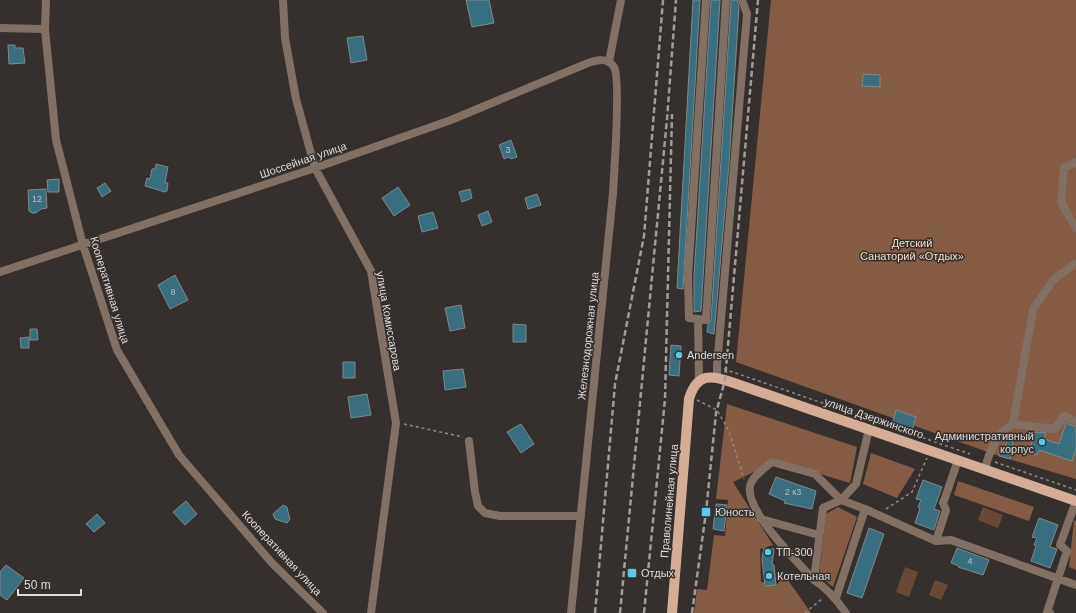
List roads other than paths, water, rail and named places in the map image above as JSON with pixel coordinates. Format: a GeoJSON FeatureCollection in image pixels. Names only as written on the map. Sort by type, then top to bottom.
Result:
{"type":"FeatureCollection","features":[{"type":"Feature","properties":{"kind":"main road"},"geometry":{"type":"LineString","coordinates":[[699,381],[710,376],[717,377]]}},
{"type":"Feature","properties":{"kind":"main road","name":"улица Дзержинского"},"geometry":{"type":"LineString","coordinates":[[717,377],[958,460],[986,465],[1076,501]]}},
{"type":"Feature","properties":{"kind":"main road","name":"Праволинейная улица"},"geometry":{"type":"LineString","coordinates":[[672,613],[694,396],[699,381]]}},
{"type":"Feature","properties":{"kind":"street","name":"Кооперативная улица"},"geometry":{"type":"LineString","coordinates":[[46,0],[45,29],[56,140],[83,244],[117,350],[179,455],[272,563],[322,613]]}},
{"type":"Feature","properties":{"kind":"street","name":"улица Комиссарова"},"geometry":{"type":"LineString","coordinates":[[283,0],[285,38],[296,99],[315,168],[371,271],[396,423],[371,613]]}},
{"type":"Feature","properties":{"kind":"street"},"geometry":{"type":"LineString","coordinates":[[609,62],[621,0]]}},
{"type":"Feature","properties":{"kind":"street"},"geometry":{"type":"LineString","coordinates":[[706,0],[688,277],[689,318],[706,320],[726,0]]}},
{"type":"Feature","properties":{"kind":"street"},"geometry":{"type":"LineString","coordinates":[[717,377],[717,358],[748,14],[742,0]]}},
{"type":"Feature","properties":{"kind":"street"},"geometry":{"type":"LineString","coordinates":[[0,28],[45,29]]}},
{"type":"Feature","properties":{"kind":"street","name":"Шоссейная улица"},"geometry":{"type":"LineString","coordinates":[[0,272],[315,168],[451,120],[588,63],[602,60],[609,62]]}},
{"type":"Feature","properties":{"kind":"street","name":"Железнодорожная улица"},"geometry":{"type":"LineString","coordinates":[[571,613],[613,193],[616,139],[616,72],[609,62]]}},
{"type":"Feature","properties":{"kind":"street"},"geometry":{"type":"LineString","coordinates":[[1076,162],[1064,168],[1062,202],[1076,228]]}},
{"type":"Feature","properties":{"kind":"street"},"geometry":{"type":"LineString","coordinates":[[1013,424],[1033,309],[1054,279],[1076,263]]}},
{"type":"Feature","properties":{"kind":"street"},"geometry":{"type":"LineString","coordinates":[[698,319],[699,381]]}},
{"type":"Feature","properties":{"kind":"street"},"geometry":{"type":"LineString","coordinates":[[986,465],[989,453],[1002,432],[1013,424],[1055,429],[1064,416],[1076,421]]}},
{"type":"Feature","properties":{"kind":"street"},"geometry":{"type":"LineString","coordinates":[[814,580],[822,508],[841,500],[856,484],[869,429]]}},
{"type":"Feature","properties":{"kind":"street"},"geometry":{"type":"LineString","coordinates":[[469,441],[478,506],[485,513],[500,516],[581,516]]}},
{"type":"Feature","properties":{"kind":"street"},"geometry":{"type":"LineString","coordinates":[[936,541],[946,510],[943,504],[958,460]]}},
{"type":"Feature","properties":{"kind":"street"},"geometry":{"type":"LineString","coordinates":[[846,613],[833,595],[814,580],[760,518],[749,496],[751,481],[772,462],[815,474],[841,500],[878,514],[936,541],[952,540],[1076,585]]}},
{"type":"Feature","properties":{"kind":"street"},"geometry":{"type":"LineString","coordinates":[[1050,613],[1047,612],[1067,551],[1060,545],[1076,501]]}},
{"type":"Feature","properties":{"kind":"street"},"geometry":{"type":"LineString","coordinates":[[833,595],[866,509]]}},
{"type":"Feature","properties":{"kind":"street"},"geometry":{"type":"LineString","coordinates":[[760,518],[819,535]]}},
{"type":"Feature","properties":{"kind":"railway"},"geometry":{"type":"LineString","coordinates":[[595,613],[615,384],[644,236],[663,0]]}},
{"type":"Feature","properties":{"kind":"railway"},"geometry":{"type":"LineString","coordinates":[[620,613],[667,119],[676,0]]}},
{"type":"Feature","properties":{"kind":"railway"},"geometry":{"type":"LineString","coordinates":[[692,613],[706,512],[716,413],[725,380],[758,0]]}},
{"type":"Feature","properties":{"kind":"railway"},"geometry":{"type":"LineString","coordinates":[[644,613],[665,399],[672,114]]}},
{"type":"Feature","properties":{"kind":"place","name":"Andersen"},"geometry":{"type":"Point","coordinates":[679,355]}},
{"type":"Feature","properties":{"kind":"place","name":"Административный корпус"},"geometry":{"type":"Point","coordinates":[1042,442]}},
{"type":"Feature","properties":{"kind":"place","name":"Юность"},"geometry":{"type":"Point","coordinates":[706,512]}},
{"type":"Feature","properties":{"kind":"place","name":"ТП-300"},"geometry":{"type":"Point","coordinates":[768,552]}},
{"type":"Feature","properties":{"kind":"place","name":"Отдых"},"geometry":{"type":"Point","coordinates":[632,573]}},
{"type":"Feature","properties":{"kind":"place","name":"Котельная"},"geometry":{"type":"Point","coordinates":[769,576]}},
{"type":"Feature","properties":{"kind":"park label","name":"Детский Санаторий «Отдых»"},"geometry":{"type":"Point","coordinates":[912,249]}}]}
